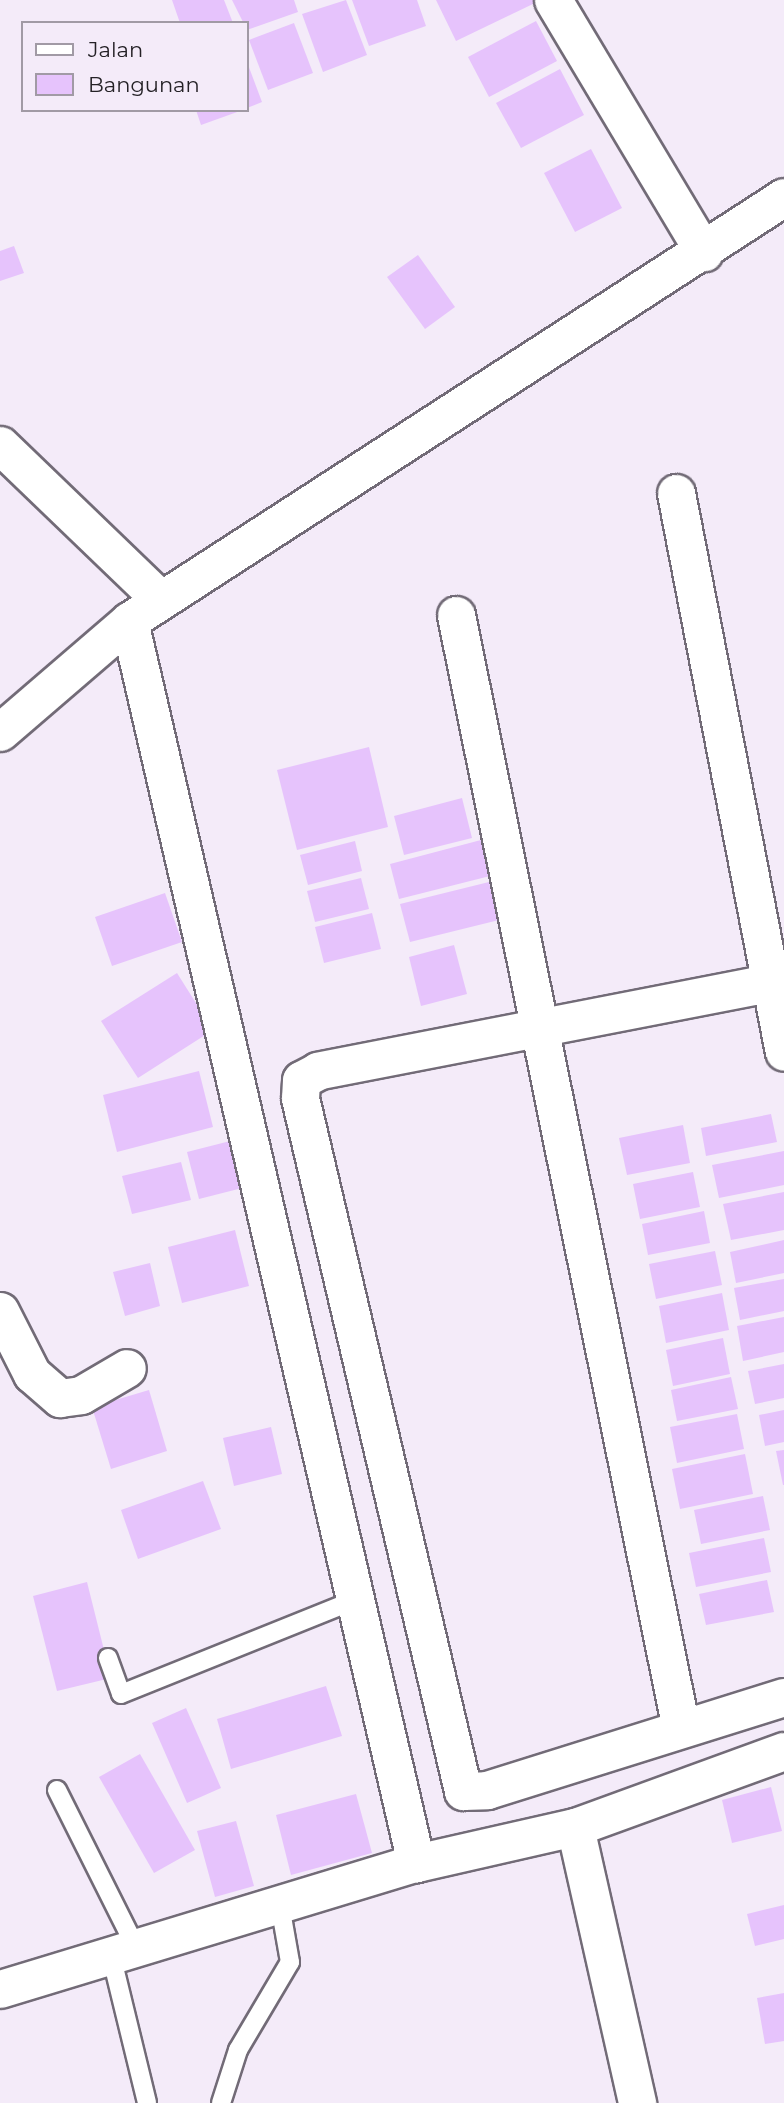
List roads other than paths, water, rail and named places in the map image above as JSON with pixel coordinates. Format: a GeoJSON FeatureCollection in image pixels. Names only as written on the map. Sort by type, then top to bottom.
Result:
{"type":"FeatureCollection","features":[{"type":"Feature","properties":{"kind":"street"},"geometry":{"type":"LineString","coordinates":[[552,0],[704,252]]}},
{"type":"Feature","properties":{"kind":"street"},"geometry":{"type":"LineString","coordinates":[[0,732],[129,621],[704,252],[784,197]]}},
{"type":"Feature","properties":{"kind":"street"},"geometry":{"type":"LineString","coordinates":[[0,445],[161,600]]}},
{"type":"Feature","properties":{"kind":"street"},"geometry":{"type":"LineString","coordinates":[[676,493],[777,982],[784,1052]]}},
{"type":"Feature","properties":{"kind":"street"},"geometry":{"type":"LineString","coordinates":[[456,615],[536,1029],[681,1730]]}},
{"type":"Feature","properties":{"kind":"street"},"geometry":{"type":"LineString","coordinates":[[129,621],[416,1863]]}},
{"type":"Feature","properties":{"kind":"street"},"geometry":{"type":"LineString","coordinates":[[777,982],[318,1071],[301,1080],[300,1098],[463,1791],[487,1790],[784,1697]]}},
{"type":"Feature","properties":{"kind":"street"},"geometry":{"type":"LineString","coordinates":[[0,1311],[32,1374],[60,1398],[81,1395],[127,1368]]}},
{"type":"Feature","properties":{"kind":"street"},"geometry":{"type":"LineString","coordinates":[[0,1989],[125,1954],[416,1863],[575,1827],[784,1751]]}},
{"type":"Feature","properties":{"kind":"street"},"geometry":{"type":"LineString","coordinates":[[575,1827],[637,2103]]}},
{"type":"Feature","properties":{"kind":"lane"},"geometry":{"type":"LineString","coordinates":[[108,1658],[121,1694],[356,1598]]}},
{"type":"Feature","properties":{"kind":"lane"},"geometry":{"type":"LineString","coordinates":[[57,1790],[125,1954],[147,2103]]}},
{"type":"Feature","properties":{"kind":"lane"},"geometry":{"type":"LineString","coordinates":[[221,2103],[238,2050],[290,1962],[280,1905]]}}]}
